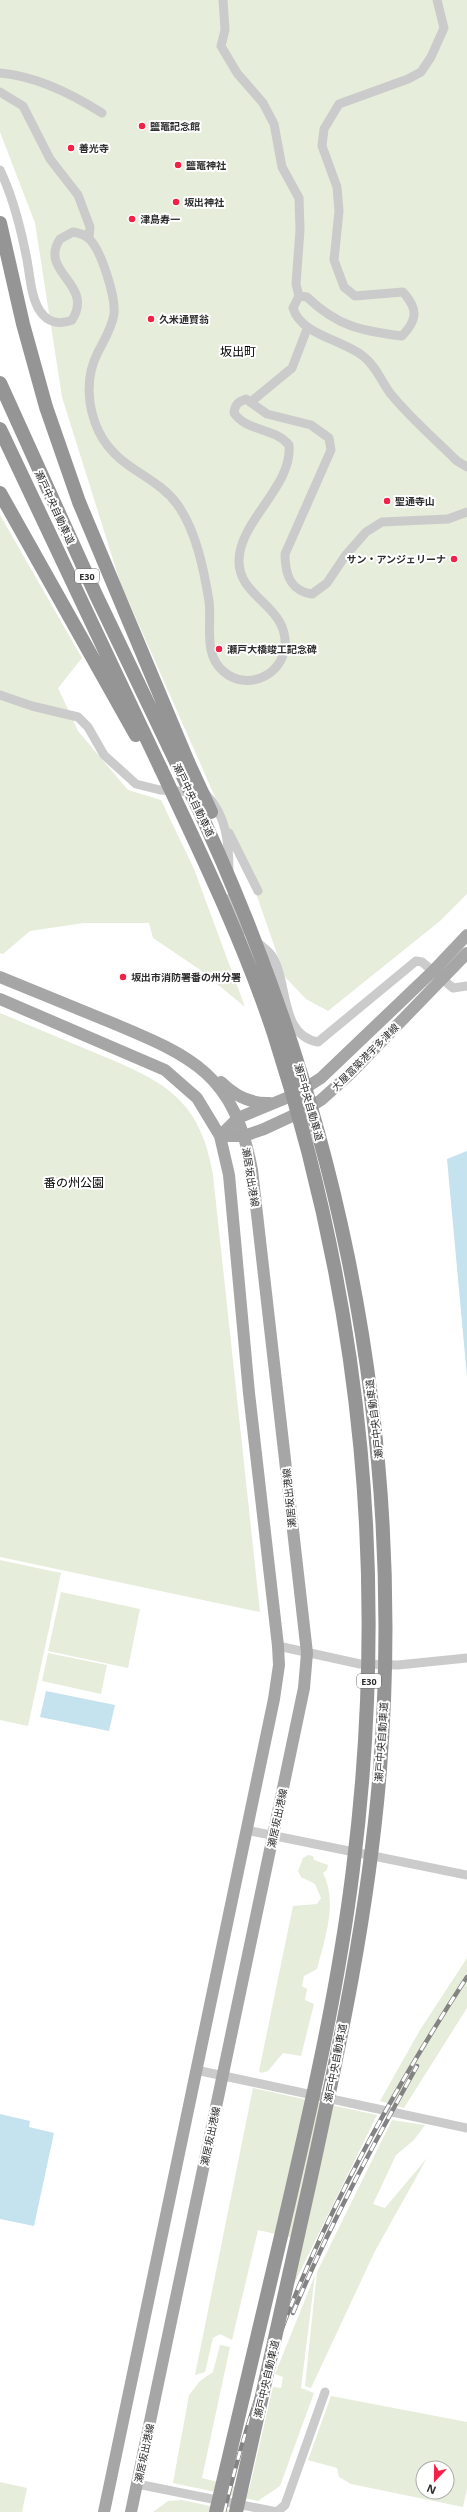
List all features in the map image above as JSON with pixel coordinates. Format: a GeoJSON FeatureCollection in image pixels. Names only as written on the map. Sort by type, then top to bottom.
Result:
{"type":"FeatureCollection","features":[{"type":"Feature","properties":{"kind":"highway"},"geometry":{"type":"LineString","coordinates":[[0,223],[23,324],[42,392],[77,495],[183,764]]}},
{"type":"Feature","properties":{"kind":"highway","name":"瀬戸中央自動車道"},"geometry":{"type":"LineString","coordinates":[[0,383],[102,608],[226,846],[288,1029],[314,1115],[358,1300],[372,1395],[382,1492],[386,1588],[385,1682],[380,1773],[353,1972],[333,2075],[236,2512]]}},
{"type":"Feature","properties":{"kind":"highway","name":"瀬戸中央自動車道"},"geometry":{"type":"LineString","coordinates":[[0,429],[159,769],[203,858],[240,941],[274,1033],[323,1210],[342,1302],[356,1396],[366,1495],[370,1587],[369,1680],[363,1773],[353,1872],[338,1970],[294,2181],[216,2512]]}},
{"type":"Feature","properties":{"kind":"highway"},"geometry":{"type":"LineString","coordinates":[[0,493],[159,769]]}},
{"type":"Feature","properties":{"kind":"main road","name":"大屋冨築港宇多津線"},"geometry":{"type":"LineString","coordinates":[[220,1136],[244,1136],[287,1119],[326,1096],[350,1074],[437,976],[467,935]]}},
{"type":"Feature","properties":{"kind":"main road","name":"大屋冨築港宇多津線"},"geometry":{"type":"LineString","coordinates":[[220,1136],[238,1118],[281,1101],[308,1087],[334,1067],[437,976],[467,953]]}},
{"type":"Feature","properties":{"kind":"main road"},"geometry":{"type":"LineString","coordinates":[[0,977],[171,1048],[205,1067],[230,1090],[246,1100],[263,1103],[281,1101]]}},
{"type":"Feature","properties":{"kind":"main road"},"geometry":{"type":"LineString","coordinates":[[40,1016],[48,997]]}},
{"type":"Feature","properties":{"kind":"main road"},"geometry":{"type":"LineString","coordinates":[[0,999],[165,1070],[197,1098],[220,1136],[229,1175],[249,1393],[278,1646],[277,1683],[104,2512]]}},
{"type":"Feature","properties":{"kind":"main road"},"geometry":{"type":"LineString","coordinates":[[171,1048],[205,1072],[238,1118]]}},
{"type":"Feature","properties":{"kind":"main road","name":"瀬居坂出港線"},"geometry":{"type":"LineString","coordinates":[[131,2512],[304,1688],[307,1653],[252,1170],[238,1118]]}},
{"type":"Feature","properties":{"kind":"street"},"geometry":{"type":"LineString","coordinates":[[223,0],[225,30],[221,46],[237,74],[263,103],[274,124],[282,167],[299,198],[300,230],[296,284],[300,296],[293,308],[296,318],[307,328],[344,344],[363,356],[375,368],[390,393],[457,461],[467,467]]}},
{"type":"Feature","properties":{"kind":"street"},"geometry":{"type":"LineString","coordinates":[[300,296],[307,296],[323,313],[341,324],[369,332],[402,336],[411,327],[414,314],[413,304],[402,292],[355,296],[344,287],[334,260],[338,211],[337,187],[322,146],[324,129],[339,104],[408,79],[421,72],[431,57],[444,28],[437,0]]}},
{"type":"Feature","properties":{"kind":"street"},"geometry":{"type":"LineString","coordinates":[[0,73],[42,83],[72,94],[102,113]]}},
{"type":"Feature","properties":{"kind":"street"},"geometry":{"type":"LineString","coordinates":[[0,92],[23,106],[50,159],[78,195],[90,227],[89,238]]}},
{"type":"Feature","properties":{"kind":"street"},"geometry":{"type":"LineString","coordinates":[[0,170],[20,223],[36,302],[46,318],[60,324],[72,320],[78,306],[76,292],[58,267],[54,251],[56,244],[66,234],[73,232],[89,238],[99,253],[114,305],[112,323],[90,373],[90,397],[93,418],[100,433],[117,457],[166,492],[183,513],[194,543],[206,585],[210,616],[212,655],[216,663],[230,676],[248,682],[256,680],[274,671],[280,662],[286,644],[281,622],[275,613],[248,588],[240,569],[242,546],[288,464],[289,445],[279,436],[245,423],[234,413],[235,406],[240,401],[246,399],[252,401],[267,414],[311,425],[329,438],[331,450],[285,554],[285,566],[291,584],[303,593],[312,594],[327,583],[345,556],[366,532],[382,522],[448,519],[467,512]]}},
{"type":"Feature","properties":{"kind":"street"},"geometry":{"type":"LineString","coordinates":[[252,401],[292,368],[307,328]]}},
{"type":"Feature","properties":{"kind":"street"},"geometry":{"type":"LineString","coordinates":[[0,695],[32,706],[78,717],[88,727],[104,755],[136,784],[160,790],[206,793],[214,802],[258,891]]}},
{"type":"Feature","properties":{"kind":"street"},"geometry":{"type":"LineString","coordinates":[[225,824],[229,850],[229,891],[234,909],[244,931],[272,956],[291,1019],[299,1034],[307,1040],[318,1042],[416,960],[422,962],[453,988],[467,986]]}},
{"type":"Feature","properties":{"kind":"street"},"geometry":{"type":"LineString","coordinates":[[278,1646],[360,1664],[378,1666],[467,1658]]}},
{"type":"Feature","properties":{"kind":"street"},"geometry":{"type":"LineString","coordinates":[[246,1830],[467,1875]]}},
{"type":"Feature","properties":{"kind":"street"},"geometry":{"type":"LineString","coordinates":[[196,2070],[467,2128]]}},
{"type":"Feature","properties":{"kind":"street"},"geometry":{"type":"LineString","coordinates":[[137,2484],[277,2512],[285,2505],[325,2392]]}},
{"type":"Feature","properties":{"kind":"green space"},"geometry":{"type":"Polygon","coordinates":[[[0,0],[467,0],[467,894],[440,921],[328,1011],[306,999],[285,977],[250,876],[120,582],[62,397],[35,223],[0,132],[0,0]]]}},
{"type":"Feature","properties":{"kind":"green space"},"geometry":{"type":"Polygon","coordinates":[[[0,515],[82,658],[58,688],[78,731],[128,790],[161,800],[194,869],[245,1007],[199,969],[153,938],[149,923],[84,923],[30,931],[3,954],[0,953],[0,515]]]}},
{"type":"Feature","properties":{"kind":"green space"},"geometry":{"type":"Polygon","coordinates":[[[0,1013],[117,1062],[157,1082],[174,1094],[187,1109],[198,1126],[207,1148],[213,1175],[260,1612],[0,1557],[0,1013]]]}},
{"type":"Feature","properties":{"kind":"green space"},"geometry":{"type":"Polygon","coordinates":[[[0,1560],[61,1573],[28,1726],[0,1720],[0,1560]]]}},
{"type":"Feature","properties":{"kind":"green space"},"geometry":{"type":"Polygon","coordinates":[[[61,1592],[140,1609],[128,1668],[48,1651],[61,1592]]]}},
{"type":"Feature","properties":{"kind":"green space"},"geometry":{"type":"Polygon","coordinates":[[[48,1653],[107,1665],[101,1694],[42,1681],[48,1653]]]}},
{"type":"Feature","properties":{"kind":"green space"},"geometry":{"type":"Polygon","coordinates":[[[308,1855],[313,1856],[314,1860],[328,1865],[327,1870],[323,1873],[330,1896],[329,1921],[317,1969],[304,1976],[302,1986],[307,1989],[305,2000],[314,2004],[301,2056],[283,2053],[268,2071],[261,2073],[259,2071],[293,1906],[317,1904],[321,1898],[315,1884],[301,1877],[298,1871],[303,1858],[308,1855]]]}},
{"type":"Feature","properties":{"kind":"green space"},"geometry":{"type":"Polygon","coordinates":[[[467,1958],[467,2008],[404,2108],[380,2101],[420,2030],[467,1958]]]}},
{"type":"Feature","properties":{"kind":"green space"},"geometry":{"type":"Polygon","coordinates":[[[253,2088],[377,2115],[289,2294],[302,2240],[258,2230],[232,2340],[220,2334],[213,2338],[205,2372],[195,2375],[253,2088]]]}},
{"type":"Feature","properties":{"kind":"green space"},"geometry":{"type":"Polygon","coordinates":[[[392,2120],[425,2125],[414,2140],[396,2155],[373,2204],[385,2208],[427,2158],[375,2251],[311,2388],[305,2386],[317,2272],[392,2120]]]}},
{"type":"Feature","properties":{"kind":"green space"},"geometry":{"type":"Polygon","coordinates":[[[315,2275],[301,2388],[314,2393],[280,2486],[258,2501],[173,2483],[189,2395],[200,2381],[213,2372],[220,2345],[230,2347],[202,2478],[249,2490],[273,2387],[281,2388],[283,2377],[275,2374],[315,2275]]]}},
{"type":"Feature","properties":{"kind":"green space"},"geometry":{"type":"Polygon","coordinates":[[[331,2396],[467,2422],[467,2489],[463,2507],[429,2500],[455,2500],[455,2460],[415,2460],[415,2497],[351,2484],[339,2477],[337,2468],[308,2460],[331,2396]]]}},
{"type":"Feature","properties":{"kind":"green space"},"geometry":{"type":"Polygon","coordinates":[[[0,2482],[27,2488],[22,2512],[0,2512],[0,2482]]]}},
{"type":"Feature","properties":{"kind":"green space"},"geometry":{"type":"Polygon","coordinates":[[[182,2500],[238,2512],[153,2512],[168,2501],[182,2500]]]}},
{"type":"Feature","properties":{"kind":"water"},"geometry":{"type":"Polygon","coordinates":[[[467,1151],[467,1377],[447,1159],[467,1151]]]}},
{"type":"Feature","properties":{"kind":"water"},"geometry":{"type":"Polygon","coordinates":[[[46,1691],[115,1705],[109,1731],[40,1717],[46,1691]]]}},
{"type":"Feature","properties":{"kind":"water"},"geometry":{"type":"Polygon","coordinates":[[[0,2114],[30,2121],[29,2127],[54,2133],[34,2226],[0,2219],[0,2114]]]}},
{"type":"Feature","properties":{"kind":"railway"},"geometry":{"type":"LineString","coordinates":[[224,2512],[243,2440],[266,2370],[293,2301],[322,2234],[355,2168],[390,2104],[427,2040],[467,1977]]}},
{"type":"Feature","properties":{"kind":"railway"},"geometry":{"type":"LineString","coordinates":[[293,2313],[321,2250],[367,2157],[417,2066]]}},
{"type":"Feature","properties":{"kind":"place","name":"鹽竈記念館"},"geometry":{"type":"Point","coordinates":[142,126]}},
{"type":"Feature","properties":{"kind":"place","name":"善光寺"},"geometry":{"type":"Point","coordinates":[71,148]}},
{"type":"Feature","properties":{"kind":"place","name":"鹽竈神社"},"geometry":{"type":"Point","coordinates":[178,165]}},
{"type":"Feature","properties":{"kind":"place","name":"坂出神社"},"geometry":{"type":"Point","coordinates":[176,202]}},
{"type":"Feature","properties":{"kind":"place","name":"津島寿一"},"geometry":{"type":"Point","coordinates":[132,219]}},
{"type":"Feature","properties":{"kind":"place","name":"久米通賢翁"},"geometry":{"type":"Point","coordinates":[151,319]}},
{"type":"Feature","properties":{"kind":"place","name":"聖通寺山"},"geometry":{"type":"Point","coordinates":[387,501]}},
{"type":"Feature","properties":{"kind":"place","name":"サン・アンジェリーナ"},"geometry":{"type":"Point","coordinates":[454,559]}},
{"type":"Feature","properties":{"kind":"place","name":"瀬戸大橋竣工記念碑"},"geometry":{"type":"Point","coordinates":[219,649]}},
{"type":"Feature","properties":{"kind":"place","name":"坂出市消防署番の州分署"},"geometry":{"type":"Point","coordinates":[123,977]}},
{"type":"Feature","properties":{"kind":"district","name":"坂出町"},"geometry":{"type":"Point","coordinates":[238,351]}},
{"type":"Feature","properties":{"kind":"district","name":"番の州公園"},"geometry":{"type":"Point","coordinates":[74,1182]}}]}
